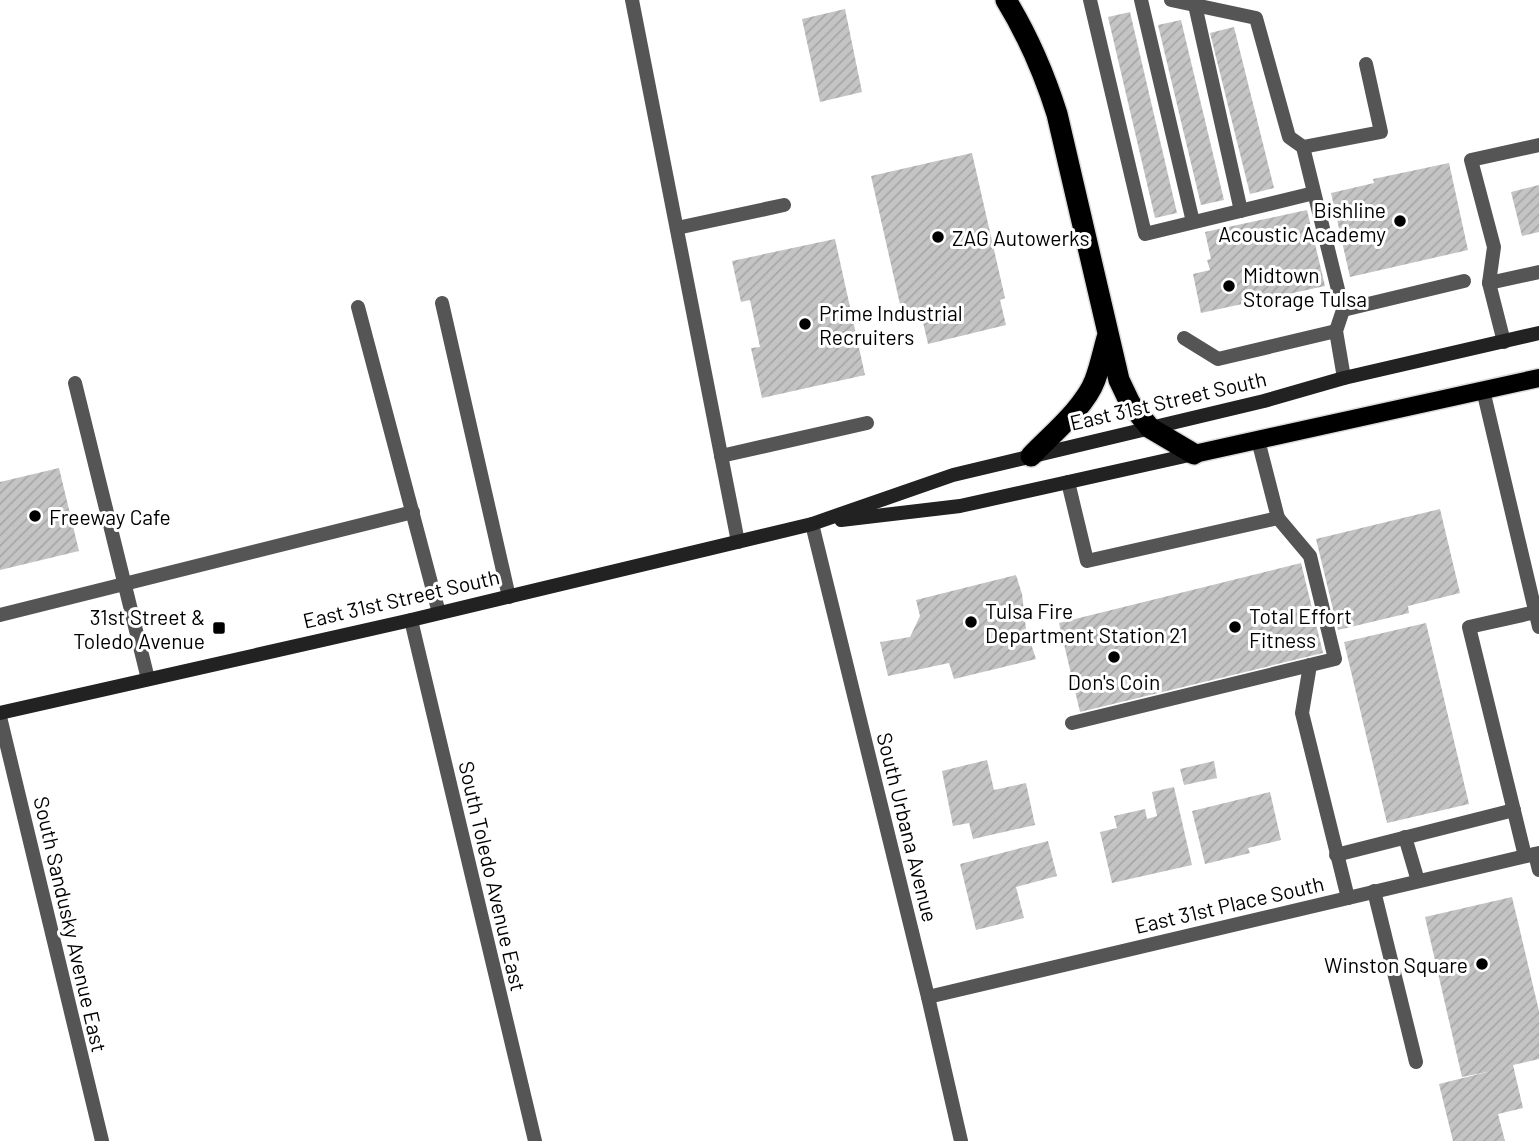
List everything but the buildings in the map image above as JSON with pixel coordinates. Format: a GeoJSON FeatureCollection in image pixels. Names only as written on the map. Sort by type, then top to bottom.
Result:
{"type":"FeatureCollection","features":[{"type":"Feature","properties":{"kind":"highway"},"geometry":{"type":"LineString","coordinates":[[1006,0],[1033,51],[1057,114],[1119,380],[1130,403],[1150,428],[1194,454]]}},
{"type":"Feature","properties":{"kind":"highway"},"geometry":{"type":"LineString","coordinates":[[1031,456],[1090,391],[1108,336]]}},
{"type":"Feature","properties":{"kind":"main road","name":"East 31st Street South"},"geometry":{"type":"LineString","coordinates":[[0,715],[812,524],[953,475],[1264,401],[1344,378],[1539,333]]}},
{"type":"Feature","properties":{"kind":"main road","name":"East 31st Street South"},"geometry":{"type":"LineString","coordinates":[[812,524],[960,506],[1539,378]]}},
{"type":"Feature","properties":{"kind":"street"},"geometry":{"type":"LineString","coordinates":[[632,0],[738,542]]}},
{"type":"Feature","properties":{"kind":"street"},"geometry":{"type":"LineString","coordinates":[[1090,0],[1145,234],[1314,193]]}},
{"type":"Feature","properties":{"kind":"street"},"geometry":{"type":"LineString","coordinates":[[1141,0],[1193,222]]}},
{"type":"Feature","properties":{"kind":"street"},"geometry":{"type":"LineString","coordinates":[[1171,0],[1256,18],[1289,137],[1303,147],[1343,310],[1336,331],[1344,378]]}},
{"type":"Feature","properties":{"kind":"street"},"geometry":{"type":"LineString","coordinates":[[1195,5],[1241,211]]}},
{"type":"Feature","properties":{"kind":"street"},"geometry":{"type":"LineString","coordinates":[[1303,147],[1381,132],[1366,64]]}},
{"type":"Feature","properties":{"kind":"street"},"geometry":{"type":"LineString","coordinates":[[1504,342],[1489,283],[1494,247],[1471,160],[1539,145]]}},
{"type":"Feature","properties":{"kind":"street"},"geometry":{"type":"LineString","coordinates":[[677,228],[784,205]]}},
{"type":"Feature","properties":{"kind":"street"},"geometry":{"type":"LineString","coordinates":[[1489,283],[1539,272]]}},
{"type":"Feature","properties":{"kind":"street"},"geometry":{"type":"LineString","coordinates":[[1343,310],[1464,281]]}},
{"type":"Feature","properties":{"kind":"street"},"geometry":{"type":"LineString","coordinates":[[442,303],[509,597]]}},
{"type":"Feature","properties":{"kind":"street"},"geometry":{"type":"LineString","coordinates":[[358,307],[439,613]]}},
{"type":"Feature","properties":{"kind":"street"},"geometry":{"type":"LineString","coordinates":[[1184,338],[1218,359],[1336,331]]}},
{"type":"Feature","properties":{"kind":"street"},"geometry":{"type":"LineString","coordinates":[[75,383],[148,679]]}},
{"type":"Feature","properties":{"kind":"street"},"geometry":{"type":"LineString","coordinates":[[1483,390],[1539,627]]}},
{"type":"Feature","properties":{"kind":"street"},"geometry":{"type":"LineString","coordinates":[[721,456],[867,423]]}},
{"type":"Feature","properties":{"kind":"street"},"geometry":{"type":"LineString","coordinates":[[1072,723],[1335,659],[1310,556],[1278,518],[1258,440]]}},
{"type":"Feature","properties":{"kind":"street"},"geometry":{"type":"LineString","coordinates":[[1068,482],[1087,561],[1278,518]]}},
{"type":"Feature","properties":{"kind":"street"},"geometry":{"type":"LineString","coordinates":[[0,615],[413,512]]}},
{"type":"Feature","properties":{"kind":"street","name":"South Urbana Avenue"},"geometry":{"type":"LineString","coordinates":[[812,524],[961,1141]]}},
{"type":"Feature","properties":{"kind":"street"},"geometry":{"type":"LineString","coordinates":[[1536,612],[1469,627],[1514,810],[1539,870]]}},
{"type":"Feature","properties":{"kind":"street","name":"South Toledo Avenue East"},"geometry":{"type":"LineString","coordinates":[[411,620],[535,1141]]}},
{"type":"Feature","properties":{"kind":"street"},"geometry":{"type":"LineString","coordinates":[[1310,665],[1302,713],[1348,898]]}},
{"type":"Feature","properties":{"kind":"street","name":"South Sandusky Avenue East"},"geometry":{"type":"LineString","coordinates":[[0,715],[102,1141]]}},
{"type":"Feature","properties":{"kind":"street"},"geometry":{"type":"LineString","coordinates":[[1336,855],[1514,810]]}},
{"type":"Feature","properties":{"kind":"street"},"geometry":{"type":"LineString","coordinates":[[1405,837],[1418,881]]}},
{"type":"Feature","properties":{"kind":"street","name":"East 31st Place South"},"geometry":{"type":"LineString","coordinates":[[928,997],[1533,854]]}},
{"type":"Feature","properties":{"kind":"street"},"geometry":{"type":"LineString","coordinates":[[1374,891],[1416,1062]]}},
{"type":"Feature","properties":{"kind":"place","name":"Bishline Acoustic Academy"},"geometry":{"type":"Point","coordinates":[1400,221]}},
{"type":"Feature","properties":{"kind":"place","name":"ZAG Autowerks"},"geometry":{"type":"Point","coordinates":[938,237]}},
{"type":"Feature","properties":{"kind":"place","name":"Midtown Storage Tulsa"},"geometry":{"type":"Point","coordinates":[1229,286]}},
{"type":"Feature","properties":{"kind":"place","name":"Prime Industrial Recruiters"},"geometry":{"type":"Point","coordinates":[805,324]}},
{"type":"Feature","properties":{"kind":"place","name":"Freeway Cafe"},"geometry":{"type":"Point","coordinates":[35,516]}},
{"type":"Feature","properties":{"kind":"place","name":"Tulsa Fire Department Station 21"},"geometry":{"type":"Point","coordinates":[971,622]}},
{"type":"Feature","properties":{"kind":"place","name":"Total Effort Fitness"},"geometry":{"type":"Point","coordinates":[1235,627]}},
{"type":"Feature","properties":{"kind":"place","name":"31st Street & Toledo Avenue"},"geometry":{"type":"Point","coordinates":[219,628]}},
{"type":"Feature","properties":{"kind":"place","name":"Don's Coin"},"geometry":{"type":"Point","coordinates":[1114,657]}},
{"type":"Feature","properties":{"kind":"place","name":"Winston Square"},"geometry":{"type":"Point","coordinates":[1482,964]}}]}
